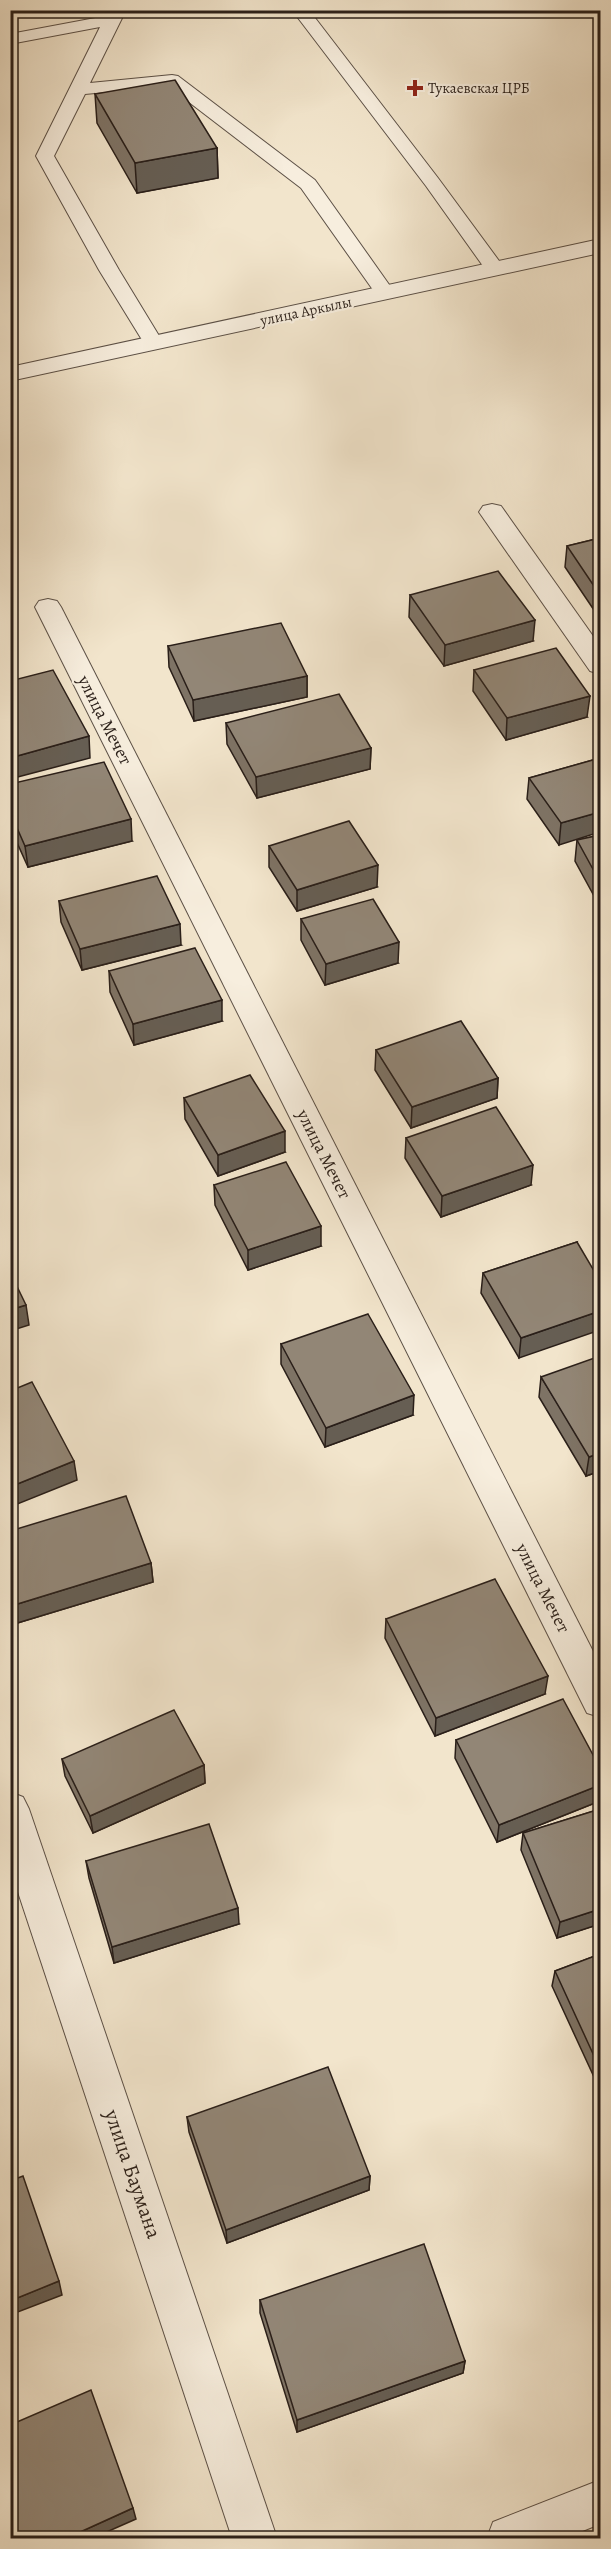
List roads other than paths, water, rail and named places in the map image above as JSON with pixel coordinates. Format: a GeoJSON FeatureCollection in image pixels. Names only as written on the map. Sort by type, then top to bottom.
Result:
{"type":"FeatureCollection","features":[{"type":"Feature","properties":{"kind":"street","name":"улица Аркылы"},"geometry":{"type":"LineString","coordinates":[[10,374],[600,246]]}},
{"type":"Feature","properties":{"kind":"street"},"geometry":{"type":"LineString","coordinates":[[492,512],[600,665]]}},
{"type":"Feature","properties":{"kind":"street","name":"улица Мечет"},"geometry":{"type":"LineString","coordinates":[[48,607],[600,1701]]}},
{"type":"Feature","properties":{"kind":"street","name":"улица Баумана"},"geometry":{"type":"LineString","coordinates":[[10,1809],[255,2538]]}},
{"type":"Feature","properties":{"kind":"street"},"geometry":{"type":"LineString","coordinates":[[509,2538],[600,2502]]}},
{"type":"Feature","properties":{"kind":"lane"},"geometry":{"type":"LineString","coordinates":[[300,10],[495,269]]}},
{"type":"Feature","properties":{"kind":"lane"},"geometry":{"type":"LineString","coordinates":[[10,39],[115,15]]}},
{"type":"Feature","properties":{"kind":"lane"},"geometry":{"type":"LineString","coordinates":[[115,15],[45,156],[109,270],[154,344]]}},
{"type":"Feature","properties":{"kind":"lane"},"geometry":{"type":"LineString","coordinates":[[78,89],[172,80],[308,184],[385,293]]}},
{"type":"Feature","properties":{"kind":"place","name":"Тукаевская ЦРБ"},"geometry":{"type":"Point","coordinates":[415,88]}}]}
